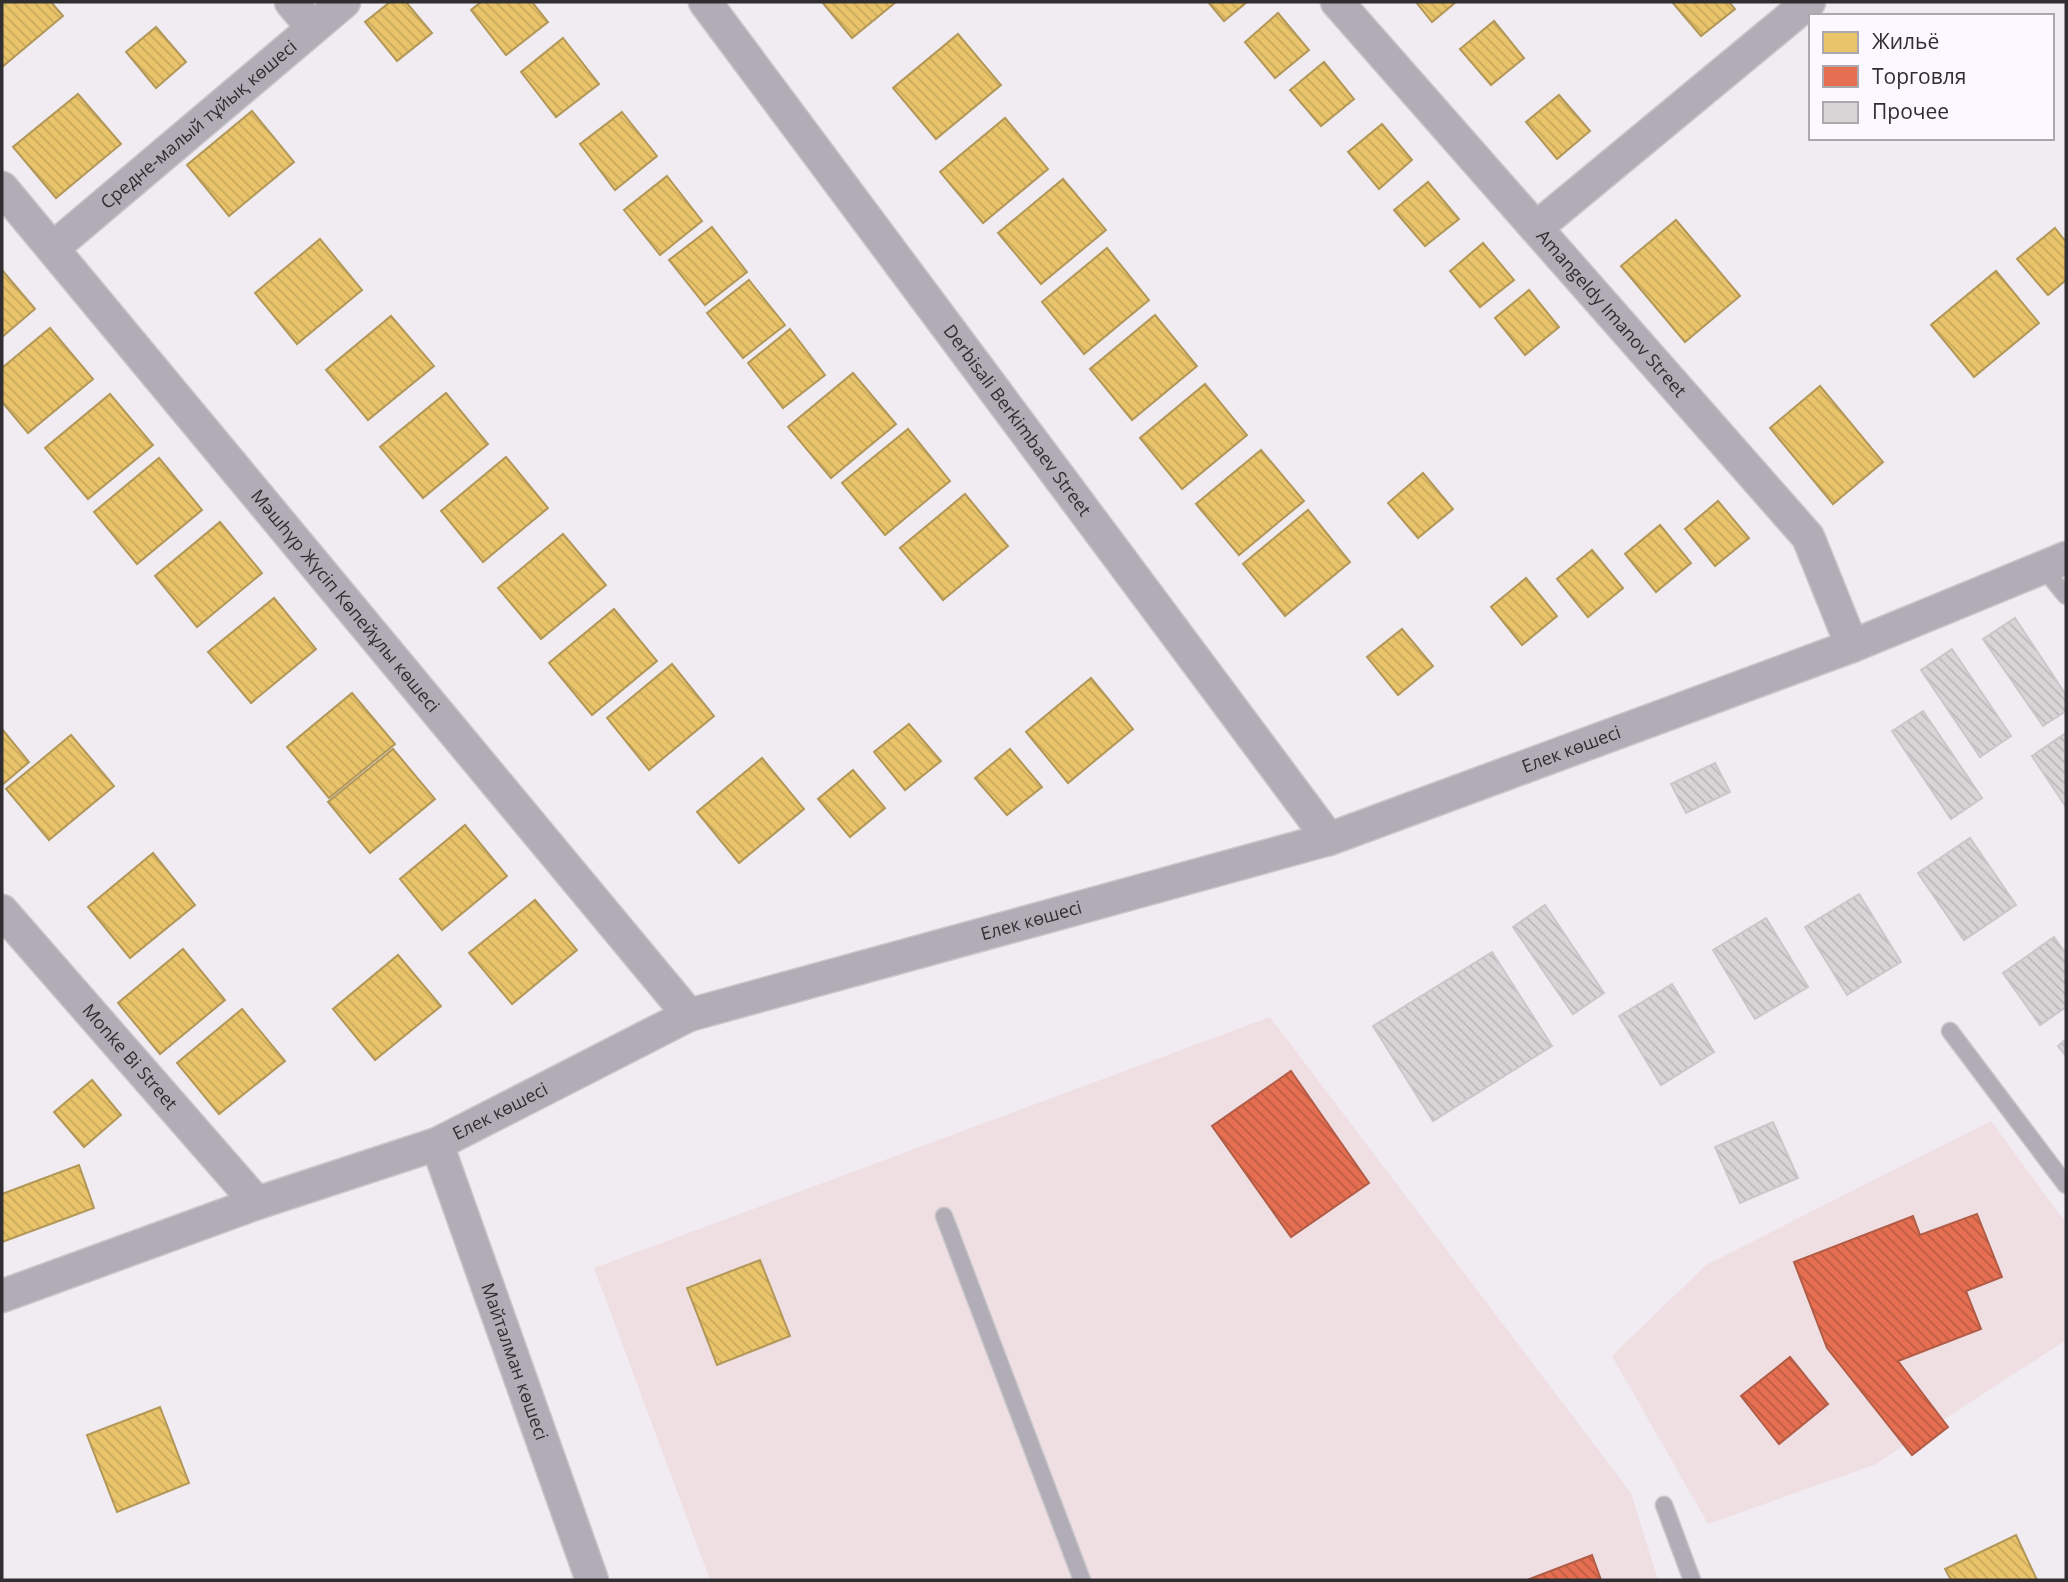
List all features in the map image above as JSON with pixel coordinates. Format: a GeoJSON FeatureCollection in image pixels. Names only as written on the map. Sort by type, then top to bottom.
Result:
{"type":"FeatureCollection","features":[{"type":"Feature","properties":{"kind":"street"},"geometry":{"type":"LineString","coordinates":[[291,2],[312,27]]}},
{"type":"Feature","properties":{"kind":"street","name":"Средне-малый тұйық көшесі"},"geometry":{"type":"LineString","coordinates":[[53,248],[344,2]]}},
{"type":"Feature","properties":{"kind":"street","name":"Derbisali Berkimbaev Street"},"geometry":{"type":"LineString","coordinates":[[705,2],[1329,839]]}},
{"type":"Feature","properties":{"kind":"street","name":"Amangeldy Imanov Street"},"geometry":{"type":"LineString","coordinates":[[1337,2],[1808,537],[1852,646]]}},
{"type":"Feature","properties":{"kind":"street"},"geometry":{"type":"LineString","coordinates":[[1536,228],[1809,2]]}},
{"type":"Feature","properties":{"kind":"street","name":"Мәшһүр Жүсіп Көпейұлы көшесі"},"geometry":{"type":"LineString","coordinates":[[2,188],[689,1014]]}},
{"type":"Feature","properties":{"kind":"street","name":"Елек көшесі"},"geometry":{"type":"LineString","coordinates":[[2,1296],[257,1203],[437,1144],[689,1014],[1329,839],[1852,646],[2055,563]]}},
{"type":"Feature","properties":{"kind":"street","name":"Monke Bi Street"},"geometry":{"type":"LineString","coordinates":[[2,911],[257,1203]]}},
{"type":"Feature","properties":{"kind":"street","name":"Майталман көшесі"},"geometry":{"type":"LineString","coordinates":[[437,1144],[592,1580]]}},
{"type":"Feature","properties":{"kind":"lane"},"geometry":{"type":"LineString","coordinates":[[2055,563],[2066,596]]}},
{"type":"Feature","properties":{"kind":"lane"},"geometry":{"type":"LineString","coordinates":[[1950,1031],[2066,1185]]}},
{"type":"Feature","properties":{"kind":"lane"},"geometry":{"type":"LineString","coordinates":[[944,1216],[1082,1580]]}},
{"type":"Feature","properties":{"kind":"lane"},"geometry":{"type":"LineString","coordinates":[[1664,1504],[1692,1580]]}},
{"type":"Feature","properties":{"kind":"shaded area"},"geometry":{"type":"Polygon","coordinates":[[[1270,1017],[1631,1493],[1658,1580],[710,1580],[594,1268],[1270,1017]]]}},
{"type":"Feature","properties":{"kind":"shaded area"},"geometry":{"type":"Polygon","coordinates":[[[1991,1121],[2066,1223],[2066,1340],[1874,1465],[1708,1524],[1612,1356],[1706,1265],[1991,1121]]]}},
{"type":"Feature","properties":{"kind":"building: Жильё"},"geometry":{"type":"Polygon","coordinates":[[[2,2],[51,2],[63,16],[2,67],[2,2]]]}},
{"type":"Feature","properties":{"kind":"building: Жильё"},"geometry":{"type":"Polygon","coordinates":[[[390,2],[406,2],[432,33],[397,61],[365,22],[390,2]]]}},
{"type":"Feature","properties":{"kind":"building: Жильё"},"geometry":{"type":"Polygon","coordinates":[[[481,2],[532,2],[548,22],[506,55],[471,10],[481,2]]]}},
{"type":"Feature","properties":{"kind":"building: Жильё"},"geometry":{"type":"Polygon","coordinates":[[[822,2],[896,2],[852,38],[822,2]]]}},
{"type":"Feature","properties":{"kind":"building: Жильё"},"geometry":{"type":"Polygon","coordinates":[[[1208,2],[1247,2],[1224,21],[1208,2]]]}},
{"type":"Feature","properties":{"kind":"building: Жильё"},"geometry":{"type":"Polygon","coordinates":[[[1416,2],[1456,2],[1432,22],[1416,2]]]}},
{"type":"Feature","properties":{"kind":"building: Жильё"},"geometry":{"type":"Polygon","coordinates":[[[1672,2],[1729,2],[1735,9],[1701,36],[1672,2]]]}},
{"type":"Feature","properties":{"kind":"building: Жильё"},"geometry":{"type":"Polygon","coordinates":[[[1278,13],[1309,50],[1275,78],[1245,42],[1278,13]]]}},
{"type":"Feature","properties":{"kind":"building: Жильё"},"geometry":{"type":"Polygon","coordinates":[[[1494,21],[1524,58],[1491,85],[1460,49],[1494,21]]]}},
{"type":"Feature","properties":{"kind":"building: Жильё"},"geometry":{"type":"Polygon","coordinates":[[[156,27],[186,62],[156,88],[126,52],[156,27]]]}},
{"type":"Feature","properties":{"kind":"building: Жильё"},"geometry":{"type":"Polygon","coordinates":[[[958,34],[1001,85],[936,139],[893,88],[958,34]]]}},
{"type":"Feature","properties":{"kind":"building: Жильё"},"geometry":{"type":"Polygon","coordinates":[[[563,38],[599,84],[556,117],[521,72],[563,38]]]}},
{"type":"Feature","properties":{"kind":"building: Жильё"},"geometry":{"type":"Polygon","coordinates":[[[1324,62],[1354,99],[1321,126],[1290,90],[1324,62]]]}},
{"type":"Feature","properties":{"kind":"building: Жильё"},"geometry":{"type":"Polygon","coordinates":[[[78,94],[121,144],[56,198],[13,147],[78,94]]]}},
{"type":"Feature","properties":{"kind":"building: Жильё"},"geometry":{"type":"Polygon","coordinates":[[[1559,95],[1590,131],[1557,159],[1526,122],[1559,95]]]}},
{"type":"Feature","properties":{"kind":"building: Жильё"},"geometry":{"type":"Polygon","coordinates":[[[252,111],[294,162],[229,216],[187,165],[252,111]]]}},
{"type":"Feature","properties":{"kind":"building: Жильё"},"geometry":{"type":"Polygon","coordinates":[[[622,112],[657,156],[615,190],[580,144],[622,112]]]}},
{"type":"Feature","properties":{"kind":"building: Жильё"},"geometry":{"type":"Polygon","coordinates":[[[1005,118],[1048,169],[983,223],[940,172],[1005,118]]]}},
{"type":"Feature","properties":{"kind":"building: Жильё"},"geometry":{"type":"Polygon","coordinates":[[[1382,124],[1412,160],[1379,189],[1348,152],[1382,124]]]}},
{"type":"Feature","properties":{"kind":"building: Жильё"},"geometry":{"type":"Polygon","coordinates":[[[667,176],[702,221],[660,255],[624,210],[667,176]]]}},
{"type":"Feature","properties":{"kind":"building: Жильё"},"geometry":{"type":"Polygon","coordinates":[[[1063,179],[1106,230],[1041,284],[998,233],[1063,179]]]}},
{"type":"Feature","properties":{"kind":"building: Жильё"},"geometry":{"type":"Polygon","coordinates":[[[1428,182],[1459,219],[1425,246],[1394,210],[1428,182]]]}},
{"type":"Feature","properties":{"kind":"building: Жильё"},"geometry":{"type":"Polygon","coordinates":[[[1676,220],[1740,296],[1685,342],[1621,266],[1676,220]]]}},
{"type":"Feature","properties":{"kind":"building: Жильё"},"geometry":{"type":"Polygon","coordinates":[[[712,227],[747,272],[705,305],[669,260],[712,227]]]}},
{"type":"Feature","properties":{"kind":"building: Жильё"},"geometry":{"type":"Polygon","coordinates":[[[2055,228],[2066,242],[2066,280],[2048,295],[2017,259],[2055,228]]]}},
{"type":"Feature","properties":{"kind":"building: Жильё"},"geometry":{"type":"Polygon","coordinates":[[[320,239],[362,290],[297,344],[255,293],[320,239]]]}},
{"type":"Feature","properties":{"kind":"building: Жильё"},"geometry":{"type":"Polygon","coordinates":[[[1483,243],[1514,280],[1480,307],[1450,271],[1483,243]]]}},
{"type":"Feature","properties":{"kind":"building: Жильё"},"geometry":{"type":"Polygon","coordinates":[[[1107,248],[1149,300],[1084,354],[1042,302],[1107,248]]]}},
{"type":"Feature","properties":{"kind":"building: Жильё"},"geometry":{"type":"Polygon","coordinates":[[[2,270],[35,309],[2,337],[2,270]]]}},
{"type":"Feature","properties":{"kind":"building: Жильё"},"geometry":{"type":"Polygon","coordinates":[[[1996,271],[2039,323],[1974,377],[1931,325],[1996,271]]]}},
{"type":"Feature","properties":{"kind":"building: Жильё"},"geometry":{"type":"Polygon","coordinates":[[[749,280],[785,325],[743,358],[707,313],[749,280]]]}},
{"type":"Feature","properties":{"kind":"building: Жильё"},"geometry":{"type":"Polygon","coordinates":[[[1529,290],[1559,327],[1525,355],[1495,318],[1529,290]]]}},
{"type":"Feature","properties":{"kind":"building: Жильё"},"geometry":{"type":"Polygon","coordinates":[[[1155,315],[1197,366],[1132,420],[1090,369],[1155,315]]]}},
{"type":"Feature","properties":{"kind":"building: Жильё"},"geometry":{"type":"Polygon","coordinates":[[[391,316],[434,366],[368,420],[326,370],[391,316]]]}},
{"type":"Feature","properties":{"kind":"building: Жильё"},"geometry":{"type":"Polygon","coordinates":[[[50,328],[93,379],[28,433],[2,402],[2,368],[50,328]]]}},
{"type":"Feature","properties":{"kind":"building: Жильё"},"geometry":{"type":"Polygon","coordinates":[[[790,329],[825,375],[783,408],[748,363],[790,329]]]}},
{"type":"Feature","properties":{"kind":"building: Жильё"},"geometry":{"type":"Polygon","coordinates":[[[853,373],[896,424],[831,478],[788,427],[853,373]]]}},
{"type":"Feature","properties":{"kind":"building: Жильё"},"geometry":{"type":"Polygon","coordinates":[[[1205,384],[1247,435],[1182,489],[1140,438],[1205,384]]]}},
{"type":"Feature","properties":{"kind":"building: Жильё"},"geometry":{"type":"Polygon","coordinates":[[[1820,386],[1883,462],[1833,504],[1770,428],[1820,386]]]}},
{"type":"Feature","properties":{"kind":"building: Жильё"},"geometry":{"type":"Polygon","coordinates":[[[446,393],[488,444],[423,498],[380,447],[446,393]]]}},
{"type":"Feature","properties":{"kind":"building: Жильё"},"geometry":{"type":"Polygon","coordinates":[[[110,394],[153,445],[88,499],[45,448],[110,394]]]}},
{"type":"Feature","properties":{"kind":"building: Жильё"},"geometry":{"type":"Polygon","coordinates":[[[908,429],[950,481],[885,535],[842,483],[908,429]]]}},
{"type":"Feature","properties":{"kind":"building: Жильё"},"geometry":{"type":"Polygon","coordinates":[[[1261,450],[1304,501],[1239,555],[1196,504],[1261,450]]]}},
{"type":"Feature","properties":{"kind":"building: Жильё"},"geometry":{"type":"Polygon","coordinates":[[[506,457],[548,508],[483,562],[441,511],[506,457]]]}},
{"type":"Feature","properties":{"kind":"building: Жильё"},"geometry":{"type":"Polygon","coordinates":[[[159,458],[202,510],[137,564],[94,512],[159,458]]]}},
{"type":"Feature","properties":{"kind":"building: Жильё"},"geometry":{"type":"Polygon","coordinates":[[[1423,473],[1453,509],[1418,538],[1388,503],[1423,473]]]}},
{"type":"Feature","properties":{"kind":"building: Жильё"},"geometry":{"type":"Polygon","coordinates":[[[965,494],[1008,546],[943,600],[900,548],[965,494]]]}},
{"type":"Feature","properties":{"kind":"building: Жильё"},"geometry":{"type":"Polygon","coordinates":[[[1718,501],[1749,538],[1715,566],[1685,529],[1718,501]]]}},
{"type":"Feature","properties":{"kind":"building: Жильё"},"geometry":{"type":"Polygon","coordinates":[[[1308,510],[1350,562],[1285,616],[1243,564],[1308,510]]]}},
{"type":"Feature","properties":{"kind":"building: Жильё"},"geometry":{"type":"Polygon","coordinates":[[[220,522],[262,573],[197,627],[155,576],[220,522]]]}},
{"type":"Feature","properties":{"kind":"building: Жильё"},"geometry":{"type":"Polygon","coordinates":[[[1660,525],[1691,563],[1656,592],[1625,554],[1660,525]]]}},
{"type":"Feature","properties":{"kind":"building: Жильё"},"geometry":{"type":"Polygon","coordinates":[[[563,534],[606,585],[541,639],[498,588],[563,534]]]}},
{"type":"Feature","properties":{"kind":"building: Жильё"},"geometry":{"type":"Polygon","coordinates":[[[1592,550],[1623,588],[1588,617],[1557,579],[1592,550]]]}},
{"type":"Feature","properties":{"kind":"building: Жильё"},"geometry":{"type":"Polygon","coordinates":[[[1526,578],[1557,616],[1522,645],[1491,607],[1526,578]]]}},
{"type":"Feature","properties":{"kind":"building: Жильё"},"geometry":{"type":"Polygon","coordinates":[[[274,598],[316,649],[251,703],[208,652],[274,598]]]}},
{"type":"Feature","properties":{"kind":"building: Жильё"},"geometry":{"type":"Polygon","coordinates":[[[614,609],[657,661],[592,715],[549,663],[614,609]]]}},
{"type":"Feature","properties":{"kind":"building: Жильё"},"geometry":{"type":"Polygon","coordinates":[[[1402,629],[1433,666],[1398,695],[1367,657],[1402,629]]]}},
{"type":"Feature","properties":{"kind":"building: Жильё"},"geometry":{"type":"Polygon","coordinates":[[[672,664],[714,716],[649,770],[607,718],[672,664]]]}},
{"type":"Feature","properties":{"kind":"building: Жильё"},"geometry":{"type":"Polygon","coordinates":[[[1091,678],[1133,729],[1068,783],[1026,732],[1091,678]]]}},
{"type":"Feature","properties":{"kind":"building: Жильё"},"geometry":{"type":"Polygon","coordinates":[[[352,693],[395,744],[329,798],[287,747],[352,693]]]}},
{"type":"Feature","properties":{"kind":"building: Жильё"},"geometry":{"type":"Polygon","coordinates":[[[909,724],[941,761],[905,790],[874,752],[909,724]]]}},
{"type":"Feature","properties":{"kind":"building: Жильё"},"geometry":{"type":"Polygon","coordinates":[[[2,729],[29,762],[2,785],[2,729]]]}},
{"type":"Feature","properties":{"kind":"building: Жильё"},"geometry":{"type":"Polygon","coordinates":[[[71,735],[114,786],[49,840],[6,789],[71,735]]]}},
{"type":"Feature","properties":{"kind":"building: Жильё"},"geometry":{"type":"Polygon","coordinates":[[[393,749],[435,799],[370,853],[328,802],[393,749]]]}},
{"type":"Feature","properties":{"kind":"building: Жильё"},"geometry":{"type":"Polygon","coordinates":[[[1010,749],[1042,787],[1007,815],[975,778],[1010,749]]]}},
{"type":"Feature","properties":{"kind":"building: Жильё"},"geometry":{"type":"Polygon","coordinates":[[[762,758],[804,809],[739,863],[697,812],[762,758]]]}},
{"type":"Feature","properties":{"kind":"building: Жильё"},"geometry":{"type":"Polygon","coordinates":[[[853,770],[885,808],[850,837],[818,799],[853,770]]]}},
{"type":"Feature","properties":{"kind":"building: Жильё"},"geometry":{"type":"Polygon","coordinates":[[[465,825],[507,876],[442,930],[400,879],[465,825]]]}},
{"type":"Feature","properties":{"kind":"building: Жильё"},"geometry":{"type":"Polygon","coordinates":[[[153,853],[195,905],[130,958],[88,907],[153,853]]]}},
{"type":"Feature","properties":{"kind":"building: Жильё"},"geometry":{"type":"Polygon","coordinates":[[[535,900],[577,950],[512,1004],[469,953],[535,900]]]}},
{"type":"Feature","properties":{"kind":"building: Жильё"},"geometry":{"type":"Polygon","coordinates":[[[183,949],[225,1000],[160,1054],[118,1003],[183,949]]]}},
{"type":"Feature","properties":{"kind":"building: Жильё"},"geometry":{"type":"Polygon","coordinates":[[[398,955],[441,1006],[375,1060],[333,1009],[398,955]]]}},
{"type":"Feature","properties":{"kind":"building: Жильё"},"geometry":{"type":"Polygon","coordinates":[[[242,1009],[285,1061],[219,1114],[177,1063],[242,1009]]]}},
{"type":"Feature","properties":{"kind":"building: Жильё"},"geometry":{"type":"Polygon","coordinates":[[[92,1080],[121,1115],[84,1147],[54,1112],[92,1080]]]}},
{"type":"Feature","properties":{"kind":"building: Жильё"},"geometry":{"type":"Polygon","coordinates":[[[79,1165],[94,1208],[2,1242],[2,1194],[79,1165]]]}},
{"type":"Feature","properties":{"kind":"building: Жильё"},"geometry":{"type":"Polygon","coordinates":[[[760,1260],[790,1336],[717,1365],[687,1288],[760,1260]]]}},
{"type":"Feature","properties":{"kind":"building: Жильё"},"geometry":{"type":"Polygon","coordinates":[[[160,1407],[189,1483],[117,1512],[87,1435],[160,1407]]]}},
{"type":"Feature","properties":{"kind":"building: Жильё"},"geometry":{"type":"Polygon","coordinates":[[[2016,1535],[2037,1580],[1951,1580],[1945,1569],[2016,1535]]]}},
{"type":"Feature","properties":{"kind":"building: Торговля"},"geometry":{"type":"Polygon","coordinates":[[[1291,1071],[1369,1183],[1291,1237],[1212,1126],[1291,1071]]]}},
{"type":"Feature","properties":{"kind":"building: Торговля"},"geometry":{"type":"Polygon","coordinates":[[[1977,1214],[2002,1277],[1966,1291],[1981,1329],[1898,1361],[1948,1427],[1912,1455],[1827,1348],[1794,1262],[1913,1216],[1920,1235],[1977,1214]]]}},
{"type":"Feature","properties":{"kind":"building: Торговля"},"geometry":{"type":"Polygon","coordinates":[[[1790,1357],[1828,1404],[1779,1444],[1741,1396],[1790,1357]]]}},
{"type":"Feature","properties":{"kind":"building: Торговля"},"geometry":{"type":"Polygon","coordinates":[[[1592,1555],[1601,1580],[1527,1580],[1592,1555]]]}},
{"type":"Feature","properties":{"kind":"building: Прочее"},"geometry":{"type":"Polygon","coordinates":[[[2015,618],[2066,695],[2066,711],[2043,726],[1983,639],[2015,618]]]}},
{"type":"Feature","properties":{"kind":"building: Прочее"},"geometry":{"type":"Polygon","coordinates":[[[1952,649],[2011,736],[1980,757],[1921,670],[1952,649]]]}},
{"type":"Feature","properties":{"kind":"building: Прочее"},"geometry":{"type":"Polygon","coordinates":[[[1923,711],[1982,798],[1951,819],[1892,731],[1923,711]]]}},
{"type":"Feature","properties":{"kind":"building: Прочее"},"geometry":{"type":"Polygon","coordinates":[[[2066,733],[2066,807],[2032,756],[2066,733]]]}},
{"type":"Feature","properties":{"kind":"building: Прочее"},"geometry":{"type":"Polygon","coordinates":[[[1715,763],[1730,792],[1686,813],[1671,784],[1715,763]]]}},
{"type":"Feature","properties":{"kind":"building: Прочее"},"geometry":{"type":"Polygon","coordinates":[[[1970,838],[2016,905],[1964,940],[1918,873],[1970,838]]]}},
{"type":"Feature","properties":{"kind":"building: Прочее"},"geometry":{"type":"Polygon","coordinates":[[[1859,894],[1901,962],[1847,995],[1805,927],[1859,894]]]}},
{"type":"Feature","properties":{"kind":"building: Прочее"},"geometry":{"type":"Polygon","coordinates":[[[1545,905],[1604,993],[1573,1014],[1513,927],[1545,905]]]}},
{"type":"Feature","properties":{"kind":"building: Прочее"},"geometry":{"type":"Polygon","coordinates":[[[1766,918],[1808,987],[1755,1019],[1713,950],[1766,918]]]}},
{"type":"Feature","properties":{"kind":"building: Прочее"},"geometry":{"type":"Polygon","coordinates":[[[2054,937],[2066,954],[2066,1007],[2040,1025],[2003,973],[2054,937]]]}},
{"type":"Feature","properties":{"kind":"building: Прочее"},"geometry":{"type":"Polygon","coordinates":[[[1492,952],[1552,1046],[1433,1121],[1373,1026],[1492,952]]]}},
{"type":"Feature","properties":{"kind":"building: Прочее"},"geometry":{"type":"Polygon","coordinates":[[[1672,984],[1714,1052],[1661,1085],[1619,1016],[1672,984]]]}},
{"type":"Feature","properties":{"kind":"building: Прочее"},"geometry":{"type":"Polygon","coordinates":[[[2066,1039],[2066,1056],[2058,1046],[2066,1039]]]}},
{"type":"Feature","properties":{"kind":"building: Прочее"},"geometry":{"type":"Polygon","coordinates":[[[1773,1122],[1798,1178],[1740,1203],[1715,1147],[1773,1122]]]}}]}
